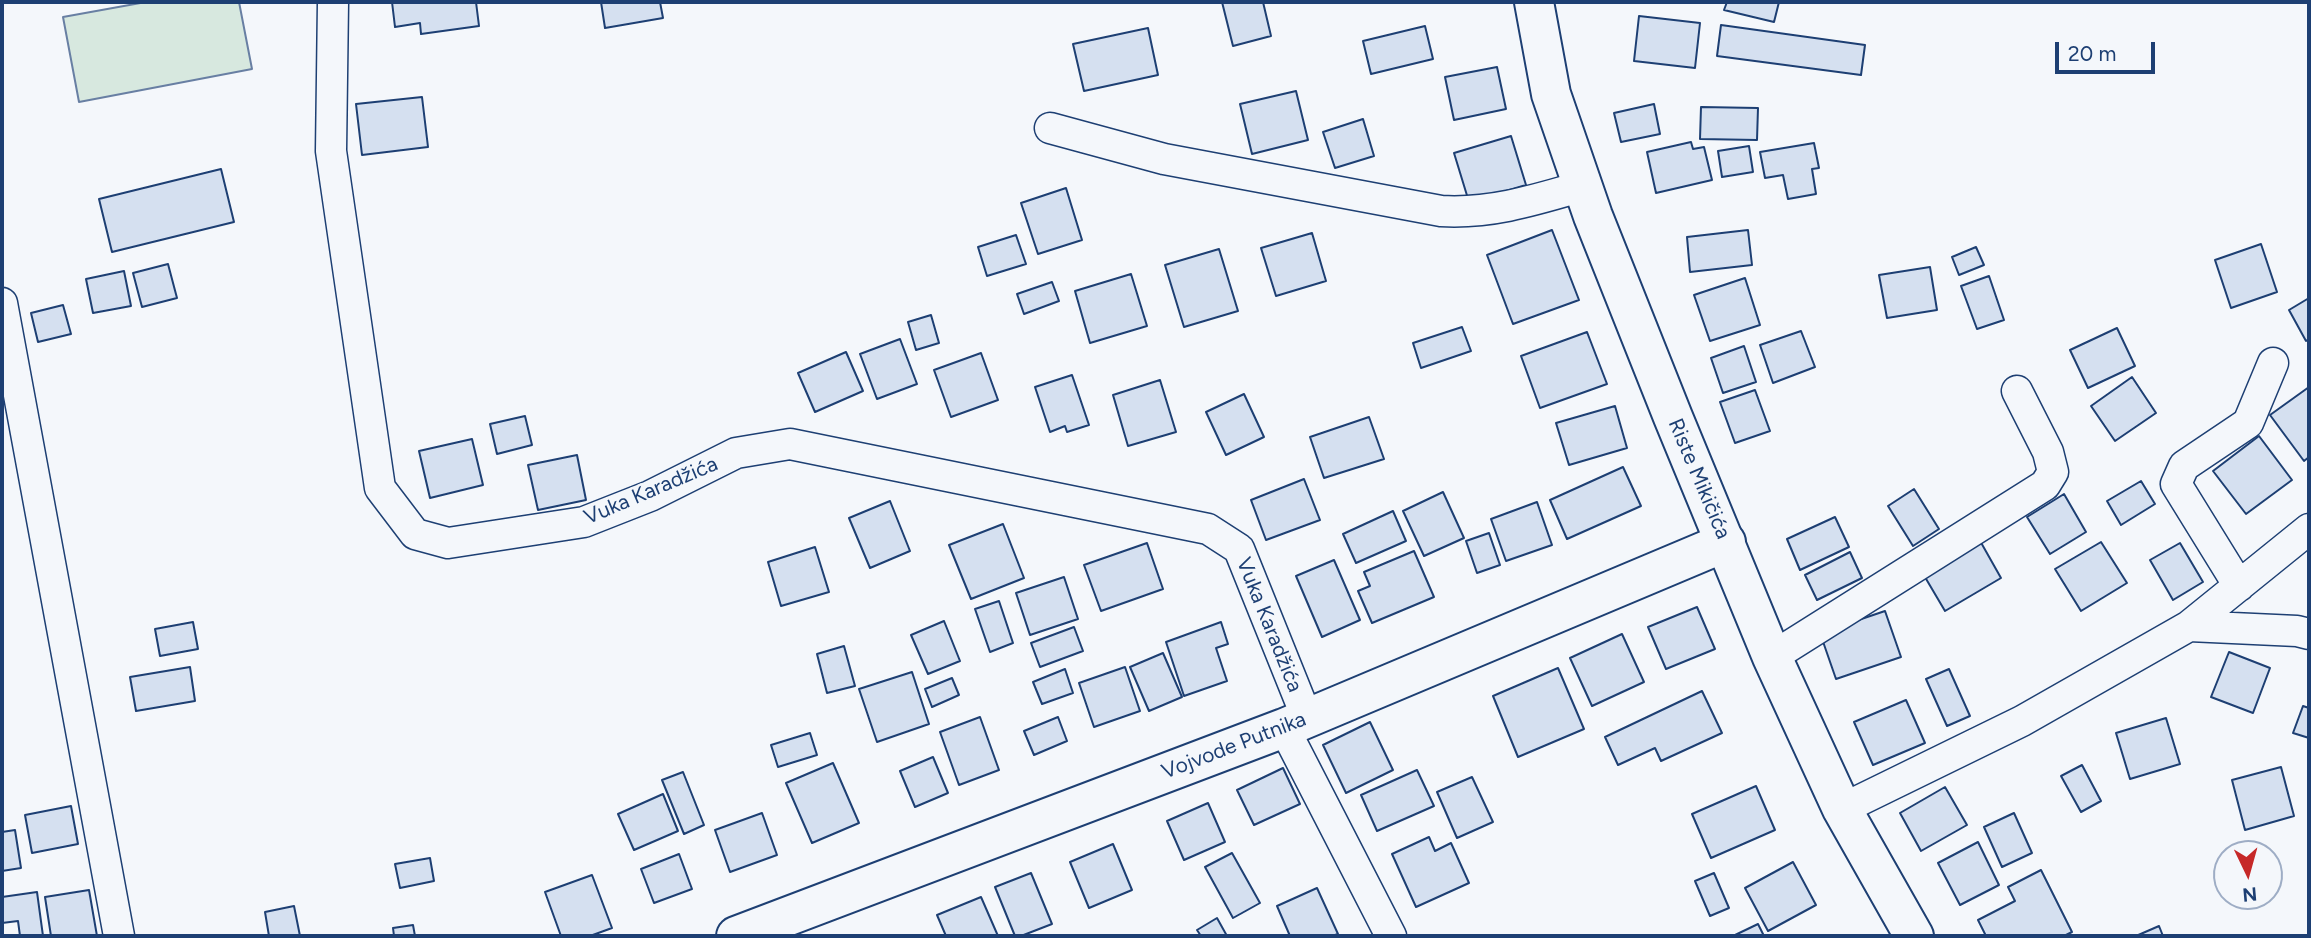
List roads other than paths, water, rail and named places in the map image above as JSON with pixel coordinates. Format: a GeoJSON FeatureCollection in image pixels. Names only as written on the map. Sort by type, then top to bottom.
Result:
{"type":"FeatureCollection","features":[{"type":"Feature","properties":{"kind":"street","name":"Vuka Karadžića"},"geometry":{"type":"LineString","coordinates":[[333,2],[331,151],[380,488],[415,534],[448,543],[584,522],[650,496],[736,453],[790,444],[1208,529],[1239,549],[1296,723],[1391,936]]}},
{"type":"Feature","properties":{"kind":"street","name":"Riste Mikičića"},"geometry":{"type":"LineString","coordinates":[[1534,2],[1551,94],[1583,187],[1658,380],[1772,657],[1843,809],[1914,936]]}},
{"type":"Feature","properties":{"kind":"street"},"geometry":{"type":"LineString","coordinates":[[1050,128],[1164,159],[1441,211],[1469,213],[1518,206],[1583,187]]}},
{"type":"Feature","properties":{"kind":"street"},"geometry":{"type":"LineString","coordinates":[[2,303],[119,936]]}},
{"type":"Feature","properties":{"kind":"street"},"geometry":{"type":"LineString","coordinates":[[2239,586],[2176,484],[2184,466],[2248,423],[2273,363]]}},
{"type":"Feature","properties":{"kind":"street"},"geometry":{"type":"LineString","coordinates":[[1772,657],[2045,485],[2053,472],[2048,452],[2017,391]]}},
{"type":"Feature","properties":{"kind":"street"},"geometry":{"type":"LineString","coordinates":[[1843,809],[2022,721],[2189,626],[2309,528]]}},
{"type":"Feature","properties":{"kind":"street","name":"Vojvode Putnika"},"geometry":{"type":"LineString","coordinates":[[736,936],[1296,723],[1726,542]]}},
{"type":"Feature","properties":{"kind":"street"},"geometry":{"type":"LineString","coordinates":[[2189,626],[2297,631],[2309,634]]}}]}
